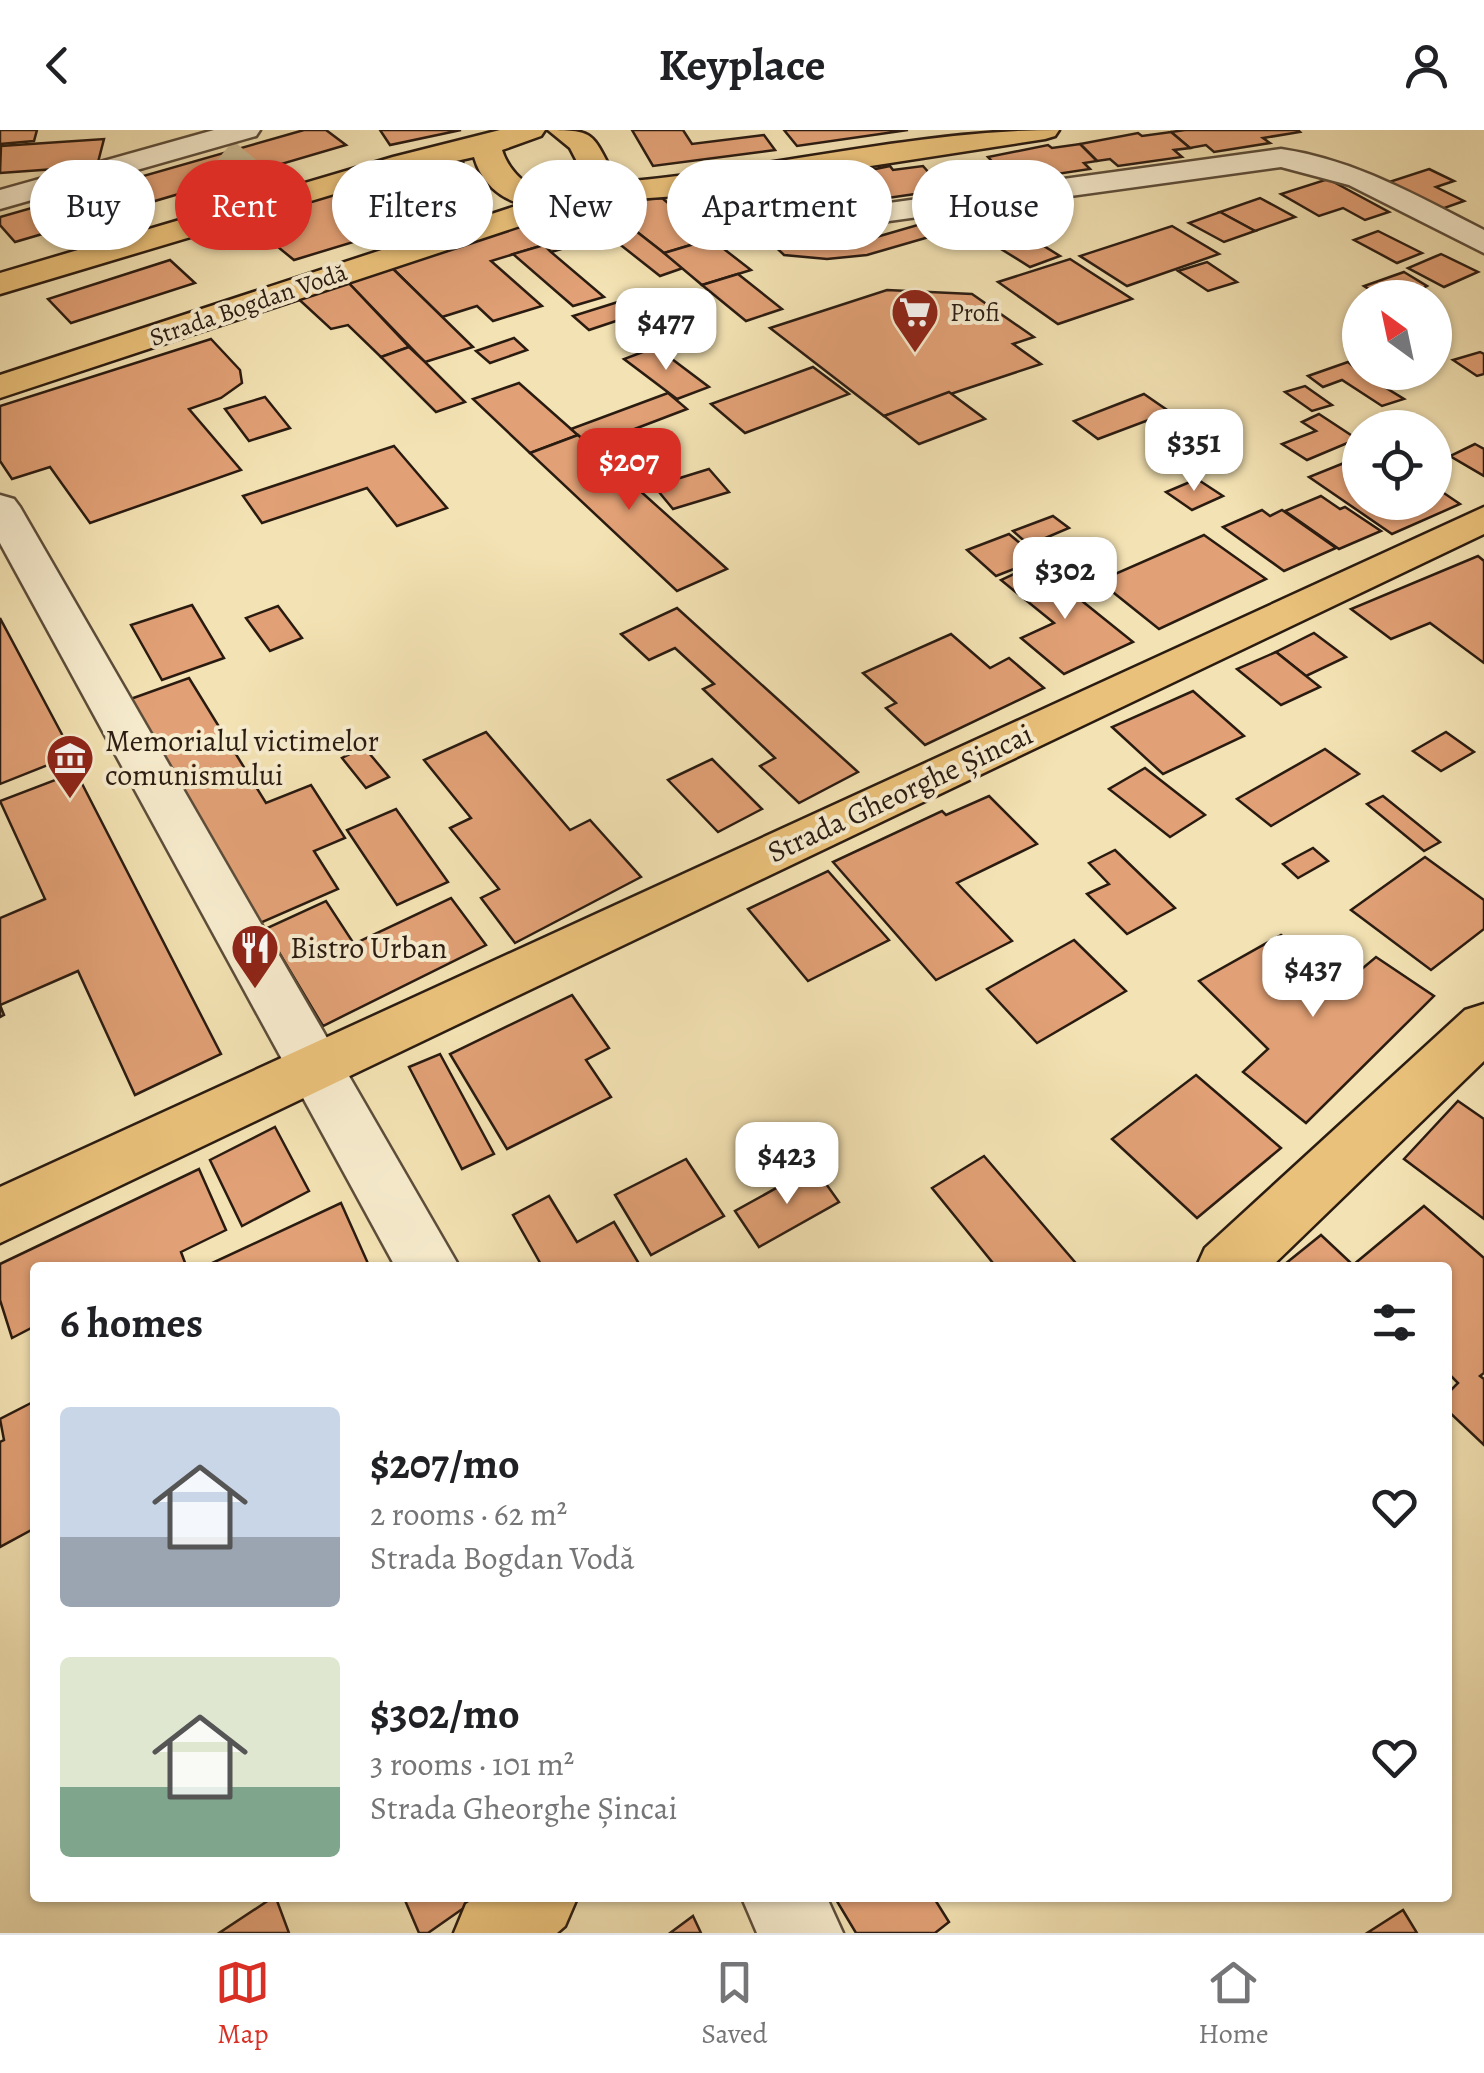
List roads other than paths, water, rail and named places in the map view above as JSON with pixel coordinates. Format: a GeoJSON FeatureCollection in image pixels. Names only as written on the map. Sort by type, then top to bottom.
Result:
{"type":"FeatureCollection","features":[{"type":"Feature","properties":{"kind":"main road"},"geometry":{"type":"LineString","coordinates":[[312,189],[532,130]]}},
{"type":"Feature","properties":{"kind":"main road"},"geometry":{"type":"LineString","coordinates":[[562,130],[582,143],[591,160]]}},
{"type":"Feature","properties":{"kind":"main road","name":"Strada Bogdan Vodă"},"geometry":{"type":"LineString","coordinates":[[647,190],[1045,130]]}},
{"type":"Feature","properties":{"kind":"main road"},"geometry":{"type":"LineString","coordinates":[[491,139],[489,162],[503,186],[513,192]]}},
{"type":"Feature","properties":{"kind":"main road","name":"Strada Bogdan Vodă"},"geometry":{"type":"LineString","coordinates":[[0,388],[513,218]]}},
{"type":"Feature","properties":{"kind":"main road"},"geometry":{"type":"LineString","coordinates":[[0,284],[175,231]]}},
{"type":"Feature","properties":{"kind":"main road","name":"Strada Gheorghe Șincai"},"geometry":{"type":"LineString","coordinates":[[0,1216],[1484,519]]}},
{"type":"Feature","properties":{"kind":"main road"},"geometry":{"type":"LineString","coordinates":[[1233,1262],[1484,1026]]}},
{"type":"Feature","properties":{"kind":"main road"},"geometry":{"type":"LineString","coordinates":[[495,1933],[533,1902]]}},
{"type":"Feature","properties":{"kind":"street"},"geometry":{"type":"LineString","coordinates":[[0,200],[246,130]]}},
{"type":"Feature","properties":{"kind":"street"},"geometry":{"type":"LineString","coordinates":[[892,212],[1281,158],[1312,160],[1339,170],[1484,243]]}},
{"type":"Feature","properties":{"kind":"street"},"geometry":{"type":"LineString","coordinates":[[0,507],[426,1262]]}},
{"type":"Feature","properties":{"kind":"street"},"geometry":{"type":"LineString","coordinates":[[784,1902],[802,1933]]}},
{"type":"Feature","properties":{"kind":"tunnel"},"geometry":{"type":"LineString","coordinates":[[223,153],[231,160]]}},
{"type":"Feature","properties":{"kind":"place","name":"Profi"},"geometry":{"type":"Point","coordinates":[915,354]}},
{"type":"Feature","properties":{"kind":"place","name":"Memorialul victimelor comunismului"},"geometry":{"type":"Point","coordinates":[70,800]}},
{"type":"Feature","properties":{"kind":"place","name":"Bistro Urban"},"geometry":{"type":"Point","coordinates":[255,990]}}]}
